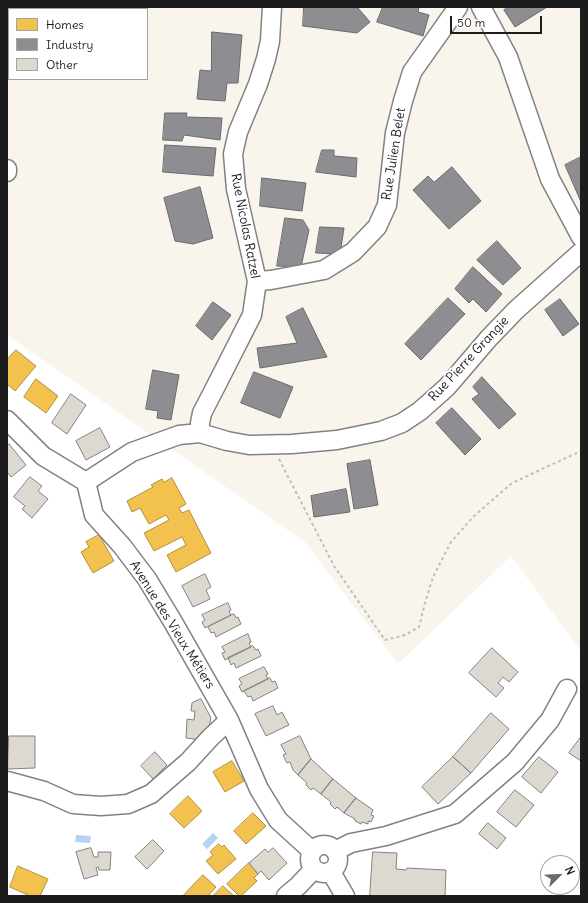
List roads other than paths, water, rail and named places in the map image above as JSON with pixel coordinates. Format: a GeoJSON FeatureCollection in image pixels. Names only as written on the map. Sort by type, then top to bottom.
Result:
{"type":"FeatureCollection","features":[{"type":"Feature","properties":{"kind":"street","name":"Rue Nicolas Ratzel"},"geometry":{"type":"LineString","coordinates":[[200,433],[202,413],[252,315],[257,281],[236,189],[233,154],[238,132],[258,84],[266,59],[270,41],[272,7]]}},
{"type":"Feature","properties":{"kind":"street","name":"Rue Julien Belet"},"geometry":{"type":"LineString","coordinates":[[257,281],[324,270],[352,252],[377,227],[387,205],[395,133],[412,72],[458,7]]}},
{"type":"Feature","properties":{"kind":"street"},"geometry":{"type":"LineString","coordinates":[[481,7],[508,57],[550,179],[581,237]]}},
{"type":"Feature","properties":{"kind":"street","name":"Rue Pierre Grangie"},"geometry":{"type":"LineString","coordinates":[[200,433],[227,441],[249,445],[292,444],[337,440],[381,431],[402,423],[420,410],[446,387],[516,310],[581,252]]}},
{"type":"Feature","properties":{"kind":"street"},"geometry":{"type":"LineString","coordinates":[[7,420],[43,456],[86,482],[132,452],[179,435],[200,433]]}},
{"type":"Feature","properties":{"kind":"street","name":"Avenue des Vieux Métiers"},"geometry":{"type":"LineString","coordinates":[[86,482],[94,515],[122,546],[147,579],[229,720],[259,789],[278,820],[313,860]]}},
{"type":"Feature","properties":{"kind":"street"},"geometry":{"type":"LineString","coordinates":[[335,851],[351,843],[386,836],[455,814],[515,762],[550,720],[567,689]]}},
{"type":"Feature","properties":{"kind":"street"},"geometry":{"type":"LineString","coordinates":[[7,781],[44,790],[73,804],[101,806],[128,804],[151,794],[188,762],[229,720]]}},
{"type":"Feature","properties":{"kind":"street"},"geometry":{"type":"LineString","coordinates":[[286,896],[298,886],[319,846],[328,846],[338,855],[337,865],[331,872],[317,872],[313,860]]}},
{"type":"Feature","properties":{"kind":"street"},"geometry":{"type":"LineString","coordinates":[[331,872],[345,896]]}},
{"type":"Feature","properties":{"kind":"water"},"geometry":{"type":"Polygon","coordinates":[[[213,833],[218,838],[207,849],[202,844],[213,833]]]}},
{"type":"Feature","properties":{"kind":"water"},"geometry":{"type":"Polygon","coordinates":[[[76,835],[91,836],[90,843],[75,842],[76,835]]]}}]}
